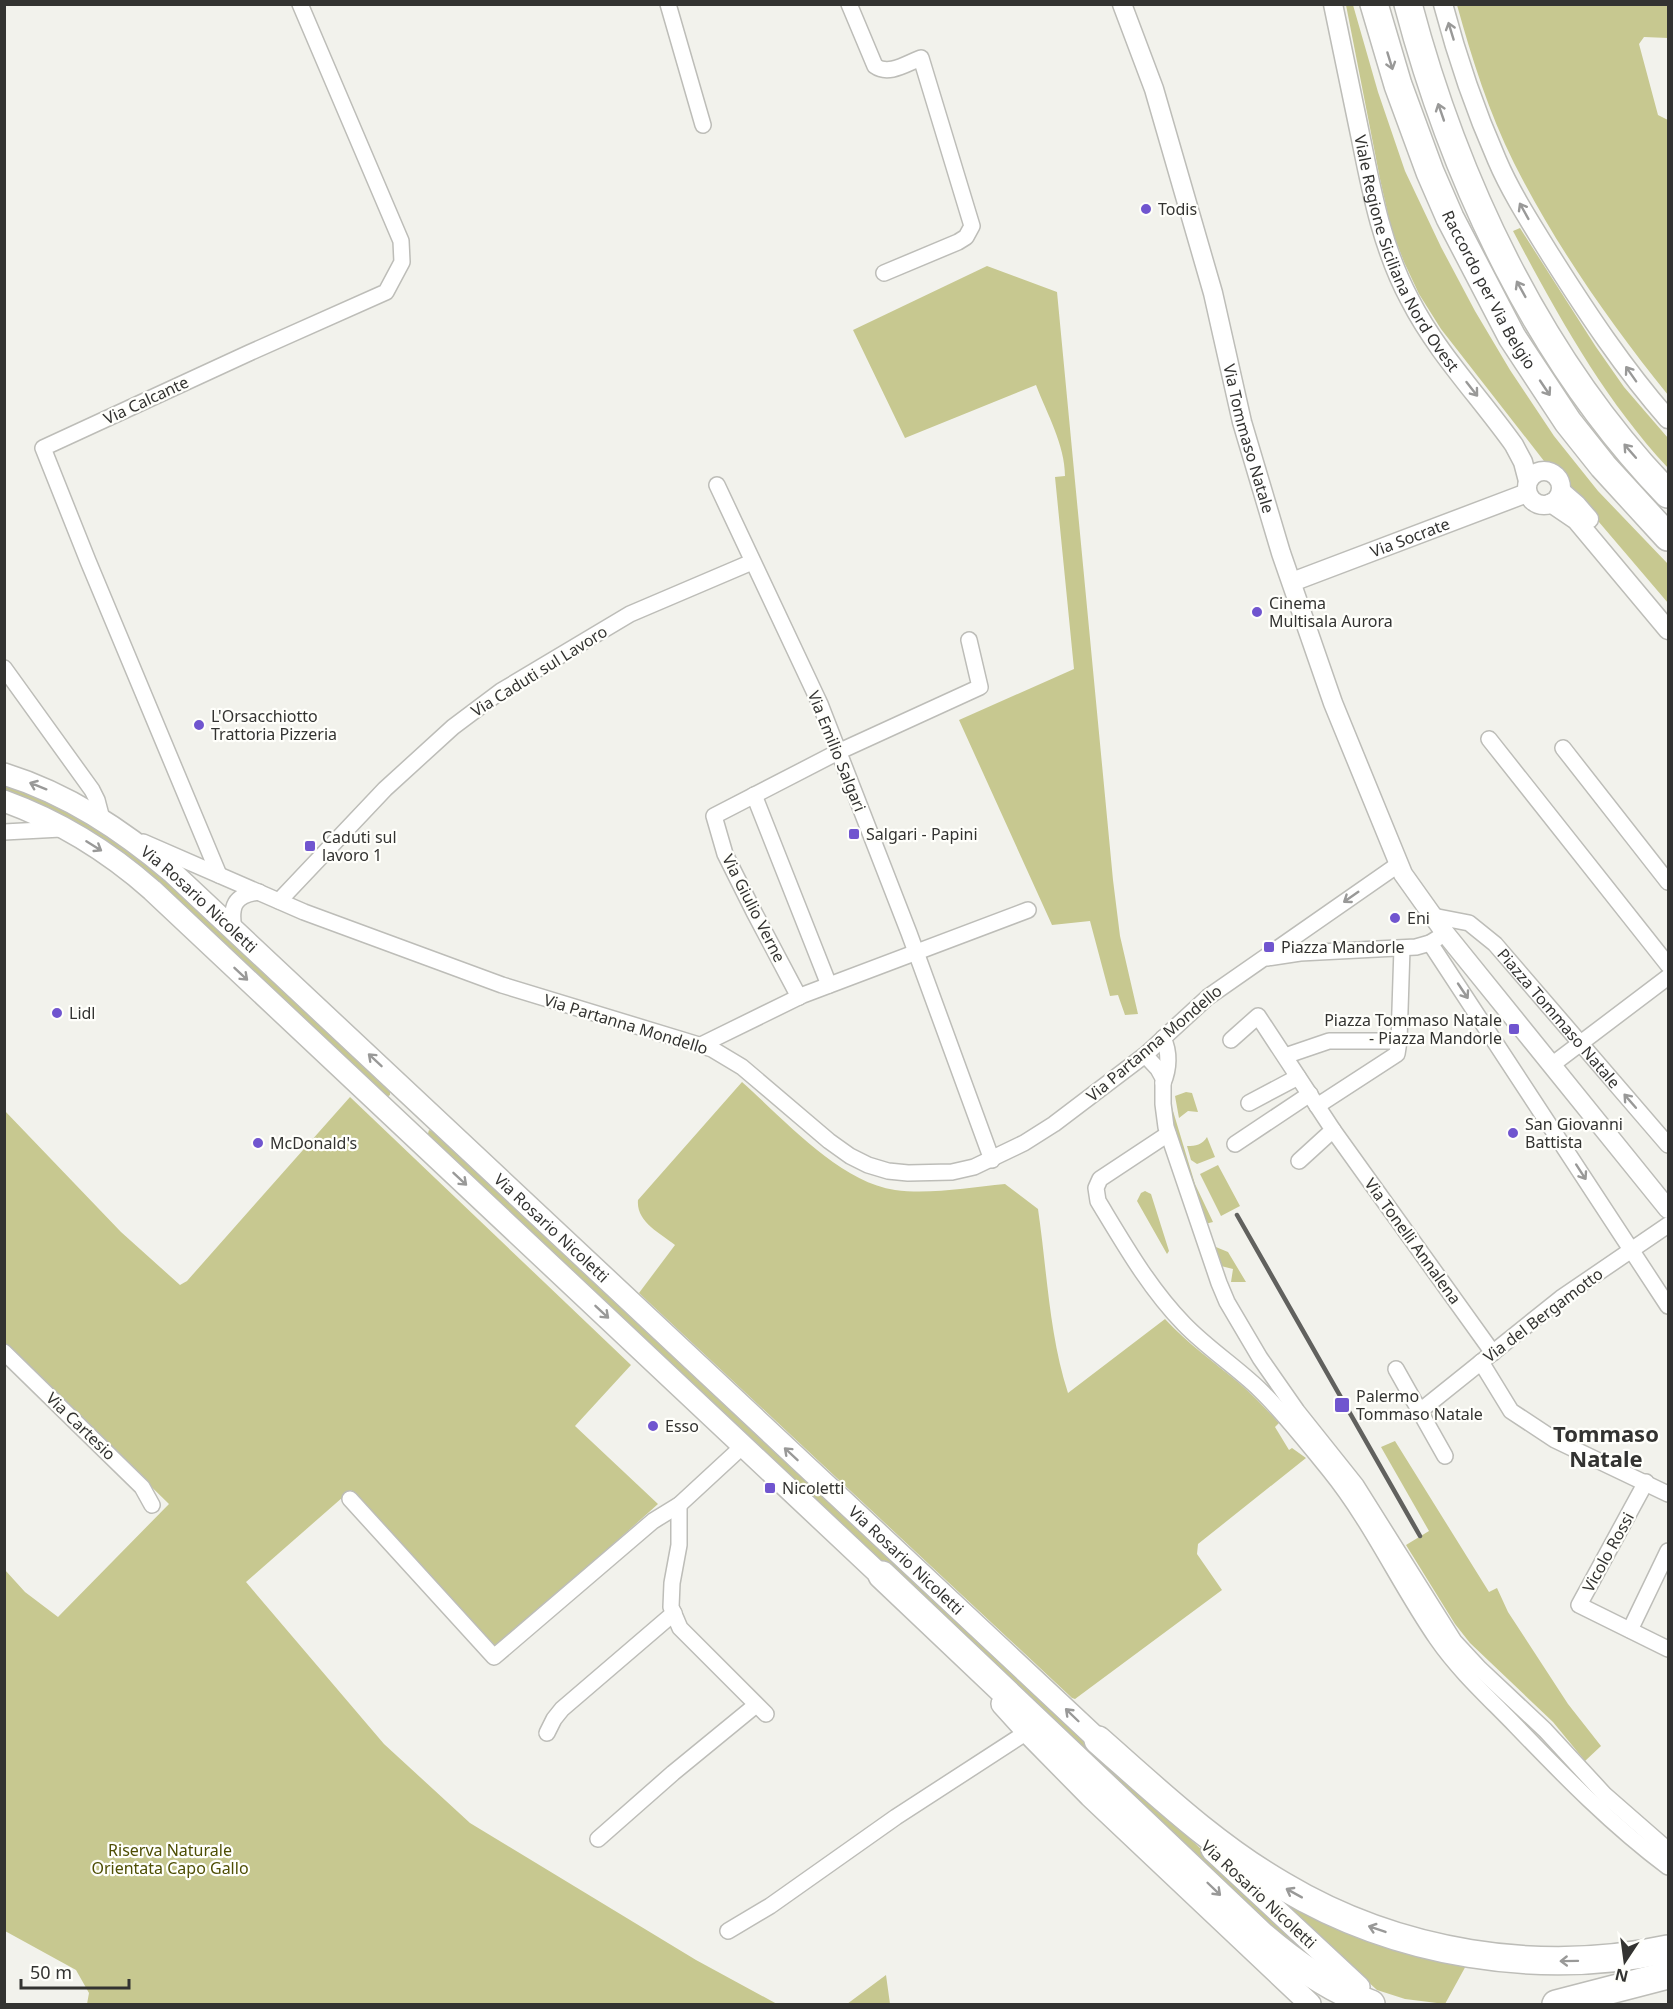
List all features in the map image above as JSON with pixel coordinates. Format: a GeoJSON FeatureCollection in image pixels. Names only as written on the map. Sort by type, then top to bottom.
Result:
{"type":"FeatureCollection","features":[{"type":"Feature","properties":{"kind":"highway","name":"Raccordo per Via Belgio"},"geometry":{"type":"LineString","coordinates":[[1374,4],[1398,85],[1426,163],[1450,218],[1512,337],[1568,422],[1603,466],[1668,537]]}},
{"type":"Feature","properties":{"kind":"highway","name":"Raccordo per Via Belgio"},"geometry":{"type":"LineString","coordinates":[[1408,4],[1433,88],[1463,173],[1511,272],[1564,362],[1592,403],[1668,494]]}},
{"type":"Feature","properties":{"kind":"highway"},"geometry":{"type":"LineString","coordinates":[[882,1575],[1261,1935],[1287,1957],[1337,1989],[1365,1996]]}},
{"type":"Feature","properties":{"kind":"highway"},"geometry":{"type":"LineString","coordinates":[[1098,1740],[1181,1813],[1248,1864],[1318,1906],[1347,1918],[1417,1942],[1461,1952],[1514,1959],[1589,1960],[1668,1949]]}},
{"type":"Feature","properties":{"kind":"highway"},"geometry":{"type":"LineString","coordinates":[[1556,2004],[1668,1975]]}},
{"type":"Feature","properties":{"kind":"highway"},"geometry":{"type":"LineString","coordinates":[[1631,2004],[1668,1985]]}},
{"type":"Feature","properties":{"kind":"main road","name":"Via Rosario Nicoletti"},"geometry":{"type":"LineString","coordinates":[[4,774],[50,791],[102,819],[173,873],[1098,1740],[1365,1996]]}},
{"type":"Feature","properties":{"kind":"main road","name":"Via Rosario Nicoletti"},"geometry":{"type":"LineString","coordinates":[[4,801],[42,816],[68,830],[106,853],[138,878],[882,1575],[1027,1732],[1090,1796],[1310,2004]]}},
{"type":"Feature","properties":{"kind":"main road"},"geometry":{"type":"LineString","coordinates":[[373,1097],[387,1105],[394,1104],[401,1096],[399,1083]]}},
{"type":"Feature","properties":{"kind":"main road","name":"Via Rosario Nicoletti"},"geometry":{"type":"LineString","coordinates":[[434,1155],[420,1134],[422,1126],[427,1123],[438,1125],[452,1134]]}},
{"type":"Feature","properties":{"kind":"street","name":"Via Calcante"},"geometry":{"type":"LineString","coordinates":[[219,874],[43,448],[249,352],[386,292],[402,262],[401,241],[300,4]]}},
{"type":"Feature","properties":{"kind":"street"},"geometry":{"type":"LineString","coordinates":[[668,4],[703,125]]}},
{"type":"Feature","properties":{"kind":"street"},"geometry":{"type":"LineString","coordinates":[[849,4],[875,66],[890,70],[921,58],[972,226],[966,237],[958,242],[884,273]]}},
{"type":"Feature","properties":{"kind":"street","name":"Via Tommaso Natale"},"geometry":{"type":"LineString","coordinates":[[1122,4],[1154,90],[1213,293],[1242,422],[1259,481],[1334,703],[1399,864]]}},
{"type":"Feature","properties":{"kind":"street","name":"Viale Regione Siciliana Nord Ovest"},"geometry":{"type":"LineString","coordinates":[[1333,4],[1369,181],[1382,233],[1395,269],[1429,333],[1514,445],[1523,462],[1528,487]]}},
{"type":"Feature","properties":{"kind":"street"},"geometry":{"type":"LineString","coordinates":[[1443,4],[1470,92],[1503,173],[1532,225],[1583,305],[1637,384],[1668,419]]}},
{"type":"Feature","properties":{"kind":"street"},"geometry":{"type":"LineString","coordinates":[[1556,497],[1559,480],[1555,475],[1547,471],[1535,473],[1528,487],[1534,502],[1540,504],[1556,497],[1576,504],[1668,611]]}},
{"type":"Feature","properties":{"kind":"street","name":"Via Emilio Salgari"},"geometry":{"type":"LineString","coordinates":[[717,484],[819,705],[916,952],[992,1160]]}},
{"type":"Feature","properties":{"kind":"street","name":"Via Socrate"},"geometry":{"type":"LineString","coordinates":[[1292,582],[1528,487]]}},
{"type":"Feature","properties":{"kind":"street"},"geometry":{"type":"LineString","coordinates":[[1556,497],[1668,630]]}},
{"type":"Feature","properties":{"kind":"street","name":"Via Caduti sul Lavoro"},"geometry":{"type":"LineString","coordinates":[[279,901],[347,828],[418,758],[453,727],[501,691],[630,614],[752,562]]}},
{"type":"Feature","properties":{"kind":"street"},"geometry":{"type":"LineString","coordinates":[[829,985],[754,795],[838,752],[980,687],[969,640]]}},
{"type":"Feature","properties":{"kind":"street"},"geometry":{"type":"LineString","coordinates":[[4,668],[92,790],[102,819]]}},
{"type":"Feature","properties":{"kind":"street"},"geometry":{"type":"LineString","coordinates":[[1489,739],[1668,965]]}},
{"type":"Feature","properties":{"kind":"street"},"geometry":{"type":"LineString","coordinates":[[1563,748],[1668,882]]}},
{"type":"Feature","properties":{"kind":"street","name":"Via Giulio Verne"},"geometry":{"type":"LineString","coordinates":[[754,795],[714,816],[725,854],[800,997]]}},
{"type":"Feature","properties":{"kind":"street"},"geometry":{"type":"LineString","coordinates":[[4,832],[68,830]]}},
{"type":"Feature","properties":{"kind":"street","name":"Via Partanna Mondello"},"geometry":{"type":"LineString","coordinates":[[126,835],[279,901],[502,985],[701,1045],[725,1056],[742,1068],[850,1156],[888,1171],[930,1174],[974,1167],[1024,1143],[1054,1124],[1145,1054],[1208,997],[1264,958]]}},
{"type":"Feature","properties":{"kind":"street"},"geometry":{"type":"LineString","coordinates":[[1264,958],[1399,864]]}},
{"type":"Feature","properties":{"kind":"street","name":"Piazza Tommaso Natale"},"geometry":{"type":"LineString","coordinates":[[1399,864],[1403,874],[1433,916],[1438,938],[1668,1306]]}},
{"type":"Feature","properties":{"kind":"street"},"geometry":{"type":"LineString","coordinates":[[234,930],[231,914],[236,904],[242,896],[259,892]]}},
{"type":"Feature","properties":{"kind":"street"},"geometry":{"type":"LineString","coordinates":[[701,1045],[829,985],[1028,910]]}},
{"type":"Feature","properties":{"kind":"street","name":"Piazza Tommaso Natale"},"geometry":{"type":"LineString","coordinates":[[1433,916],[1469,923],[1496,944],[1668,1144]]}},
{"type":"Feature","properties":{"kind":"street"},"geometry":{"type":"LineString","coordinates":[[1264,958],[1300,952],[1416,947],[1438,938]]}},
{"type":"Feature","properties":{"kind":"street","name":"Piazza Tommaso Natale"},"geometry":{"type":"LineString","coordinates":[[1438,938],[1553,1065],[1668,1209]]}},
{"type":"Feature","properties":{"kind":"street"},"geometry":{"type":"LineString","coordinates":[[1235,1144],[1397,1054],[1401,948]]}},
{"type":"Feature","properties":{"kind":"street"},"geometry":{"type":"LineString","coordinates":[[1553,1065],[1668,977]]}},
{"type":"Feature","properties":{"kind":"street","name":"Via Tonelli Annalena"},"geometry":{"type":"LineString","coordinates":[[1231,1040],[1258,1016],[1487,1358],[1511,1411],[1555,1440],[1668,1494]]}},
{"type":"Feature","properties":{"kind":"street"},"geometry":{"type":"LineString","coordinates":[[1163,1038],[1168,1056],[1163,1083]]}},
{"type":"Feature","properties":{"kind":"street"},"geometry":{"type":"LineString","coordinates":[[1285,1056],[1329,1041],[1399,1041]]}},
{"type":"Feature","properties":{"kind":"street"},"geometry":{"type":"LineString","coordinates":[[1145,1054],[1161,1073],[1168,1134],[1219,1283],[1248,1340],[1297,1411],[1356,1485],[1443,1625],[1466,1654],[1545,1730],[1586,1776],[1668,1850]]}},
{"type":"Feature","properties":{"kind":"street"},"geometry":{"type":"LineString","coordinates":[[1248,1103],[1298,1077]]}},
{"type":"Feature","properties":{"kind":"street"},"geometry":{"type":"LineString","coordinates":[[1299,1161],[1333,1130]]}},
{"type":"Feature","properties":{"kind":"street"},"geometry":{"type":"LineString","coordinates":[[1168,1134],[1100,1179],[1096,1188],[1098,1201],[1145,1275],[1183,1323],[1276,1406],[1332,1473],[1365,1519],[1420,1615],[1466,1674],[1576,1787],[1636,1843],[1668,1868]]}},
{"type":"Feature","properties":{"kind":"street","name":"Via del Bergamotto"},"geometry":{"type":"LineString","coordinates":[[1420,1411],[1561,1298],[1668,1225]]}},
{"type":"Feature","properties":{"kind":"street","name":"Via Cartesio"},"geometry":{"type":"LineString","coordinates":[[4,1352],[142,1487],[152,1505]]}},
{"type":"Feature","properties":{"kind":"street"},"geometry":{"type":"LineString","coordinates":[[1396,1369],[1445,1456]]}},
{"type":"Feature","properties":{"kind":"street"},"geometry":{"type":"LineString","coordinates":[[350,1499],[494,1657],[653,1521],[679,1505],[744,1445]]}},
{"type":"Feature","properties":{"kind":"street","name":"Vicolo Rossi"},"geometry":{"type":"LineString","coordinates":[[1630,1630],[1579,1605],[1646,1482]]}},
{"type":"Feature","properties":{"kind":"street"},"geometry":{"type":"LineString","coordinates":[[598,1839],[674,1773],[761,1709],[680,1628],[671,1607],[672,1583],[679,1545],[679,1505]]}},
{"type":"Feature","properties":{"kind":"street"},"geometry":{"type":"LineString","coordinates":[[1668,1551],[1630,1630],[1668,1649]]}},
{"type":"Feature","properties":{"kind":"street"},"geometry":{"type":"LineString","coordinates":[[547,1733],[562,1709],[674,1613]]}},
{"type":"Feature","properties":{"kind":"street"},"geometry":{"type":"LineString","coordinates":[[728,1931],[770,1905],[896,1817],[1027,1732]]}},
{"type":"Feature","properties":{"kind":"green space"},"geometry":{"type":"Polygon","coordinates":[[[1346,5],[1353,5],[1378,92],[1405,171],[1475,311],[1510,370],[1554,436],[1598,491],[1668,564],[1668,603],[1570,491],[1559,472],[1544,461],[1441,329],[1419,294],[1391,228],[1346,5]]]}},
{"type":"Feature","properties":{"kind":"green space"},"geometry":{"type":"Polygon","coordinates":[[[1457,5],[1668,5],[1668,38],[1644,37],[1639,44],[1658,115],[1668,120],[1668,395],[1625,340],[1585,283],[1530,194],[1489,105],[1457,5]]]}},
{"type":"Feature","properties":{"kind":"green space"},"geometry":{"type":"Polygon","coordinates":[[[1520,228],[1624,387],[1668,438],[1668,468],[1623,413],[1583,354],[1513,231],[1520,228]]]}},
{"type":"Feature","properties":{"kind":"green space"},"geometry":{"type":"Polygon","coordinates":[[[987,266],[1057,292],[1113,880],[1120,936],[1138,1014],[1125,1015],[1118,995],[1110,996],[1090,921],[1052,925],[959,720],[1074,669],[1055,477],[1065,476],[1064,464],[1059,441],[1050,418],[1036,385],[905,438],[853,330],[987,266]]]}},
{"type":"Feature","properties":{"kind":"green space"},"geometry":{"type":"Polygon","coordinates":[[[4,783],[40,797],[73,814],[134,854],[217,927],[390,1092],[390,1095],[387,1097],[383,1095],[150,875],[5,791],[4,783]]]}},
{"type":"Feature","properties":{"kind":"green space"},"geometry":{"type":"Polygon","coordinates":[[[742,1082],[813,1146],[853,1175],[895,1190],[922,1192],[1005,1184],[1038,1209],[1053,1325],[1068,1393],[1165,1319],[1255,1398],[1279,1423],[1275,1427],[1289,1450],[1292,1448],[1306,1458],[1198,1544],[1197,1554],[1222,1590],[1075,1699],[639,1293],[675,1245],[645,1221],[638,1208],[638,1200],[742,1082]]]}},
{"type":"Feature","properties":{"kind":"green space"},"geometry":{"type":"Polygon","coordinates":[[[1186,1092],[1192,1093],[1198,1112],[1188,1111],[1179,1118],[1175,1096],[1186,1092]]]}},
{"type":"Feature","properties":{"kind":"green space","name":"Riserva Naturale Orientata Capo Gallo"},"geometry":{"type":"Polygon","coordinates":[[[350,1097],[631,1365],[575,1426],[658,1504],[496,1649],[351,1490],[246,1582],[384,1744],[470,1823],[696,1960],[777,2004],[87,2004],[89,1993],[76,1970],[5,1931],[5,1570],[25,1592],[58,1617],[169,1504],[5,1344],[4,1110],[121,1232],[180,1285],[187,1281],[350,1097]]]}},
{"type":"Feature","properties":{"kind":"green space"},"geometry":{"type":"Polygon","coordinates":[[[1170,1101],[1195,1184],[1213,1222],[1205,1224],[1172,1121],[1170,1101]]]}},
{"type":"Feature","properties":{"kind":"green space"},"geometry":{"type":"Polygon","coordinates":[[[429,1130],[436,1133],[1312,1953],[1313,1960],[1274,1933],[427,1137],[429,1130]]]}},
{"type":"Feature","properties":{"kind":"green space"},"geometry":{"type":"Polygon","coordinates":[[[1207,1137],[1215,1157],[1197,1164],[1191,1160],[1187,1146],[1199,1144],[1207,1137]]]}},
{"type":"Feature","properties":{"kind":"green space"},"geometry":{"type":"Polygon","coordinates":[[[1218,1165],[1240,1206],[1221,1216],[1200,1174],[1218,1165]]]}},
{"type":"Feature","properties":{"kind":"green space"},"geometry":{"type":"Polygon","coordinates":[[[1145,1191],[1151,1194],[1169,1251],[1167,1254],[1137,1201],[1141,1193],[1145,1191]]]}},
{"type":"Feature","properties":{"kind":"green space"},"geometry":{"type":"Polygon","coordinates":[[[1211,1245],[1228,1252],[1246,1282],[1231,1282],[1233,1269],[1221,1266],[1211,1245]]]}},
{"type":"Feature","properties":{"kind":"green space"},"geometry":{"type":"Polygon","coordinates":[[[1395,1441],[1489,1592],[1497,1588],[1508,1612],[1568,1704],[1601,1746],[1585,1761],[1553,1722],[1470,1643],[1455,1624],[1406,1545],[1429,1531],[1381,1447],[1395,1441]]]}},
{"type":"Feature","properties":{"kind":"green space"},"geometry":{"type":"Polygon","coordinates":[[[1251,1874],[1468,1962],[1445,2004],[1405,1999],[1377,1990],[1251,1874]]]}},
{"type":"Feature","properties":{"kind":"green space"},"geometry":{"type":"Polygon","coordinates":[[[886,1975],[890,2004],[847,2004],[886,1975]]]}},
{"type":"Feature","properties":{"kind":"railway"},"geometry":{"type":"LineString","coordinates":[[1237,1215],[1420,1536]]}},
{"type":"Feature","properties":{"kind":"place","name":"Todis"},"geometry":{"type":"Point","coordinates":[1146,209]}},
{"type":"Feature","properties":{"kind":"place","name":"Cinema Multisala Aurora"},"geometry":{"type":"Point","coordinates":[1257,612]}},
{"type":"Feature","properties":{"kind":"place","name":"L'Orsacchiotto Trattoria Pizzeria"},"geometry":{"type":"Point","coordinates":[199,725]}},
{"type":"Feature","properties":{"kind":"place","name":"Salgari - Papini"},"geometry":{"type":"Point","coordinates":[854,834]}},
{"type":"Feature","properties":{"kind":"place","name":"Caduti sul lavoro 1"},"geometry":{"type":"Point","coordinates":[310,846]}},
{"type":"Feature","properties":{"kind":"place","name":"Eni"},"geometry":{"type":"Point","coordinates":[1395,918]}},
{"type":"Feature","properties":{"kind":"place","name":"Piazza Mandorle"},"geometry":{"type":"Point","coordinates":[1269,947]}},
{"type":"Feature","properties":{"kind":"place","name":"Lidl"},"geometry":{"type":"Point","coordinates":[57,1013]}},
{"type":"Feature","properties":{"kind":"place","name":"Piazza Tommaso Natale - Piazza Mandorle"},"geometry":{"type":"Point","coordinates":[1514,1029]}},
{"type":"Feature","properties":{"kind":"place","name":"San Giovanni Battista"},"geometry":{"type":"Point","coordinates":[1513,1133]}},
{"type":"Feature","properties":{"kind":"place","name":"McDonald's"},"geometry":{"type":"Point","coordinates":[258,1143]}},
{"type":"Feature","properties":{"kind":"place","name":"Palermo Tommaso Natale"},"geometry":{"type":"Point","coordinates":[1342,1405]}},
{"type":"Feature","properties":{"kind":"place","name":"Esso"},"geometry":{"type":"Point","coordinates":[653,1426]}},
{"type":"Feature","properties":{"kind":"place","name":"Nicoletti"},"geometry":{"type":"Point","coordinates":[770,1488]}},
{"type":"Feature","properties":{"kind":"district","name":"Tommaso Natale"},"geometry":{"type":"Point","coordinates":[1606,1446]}}]}
